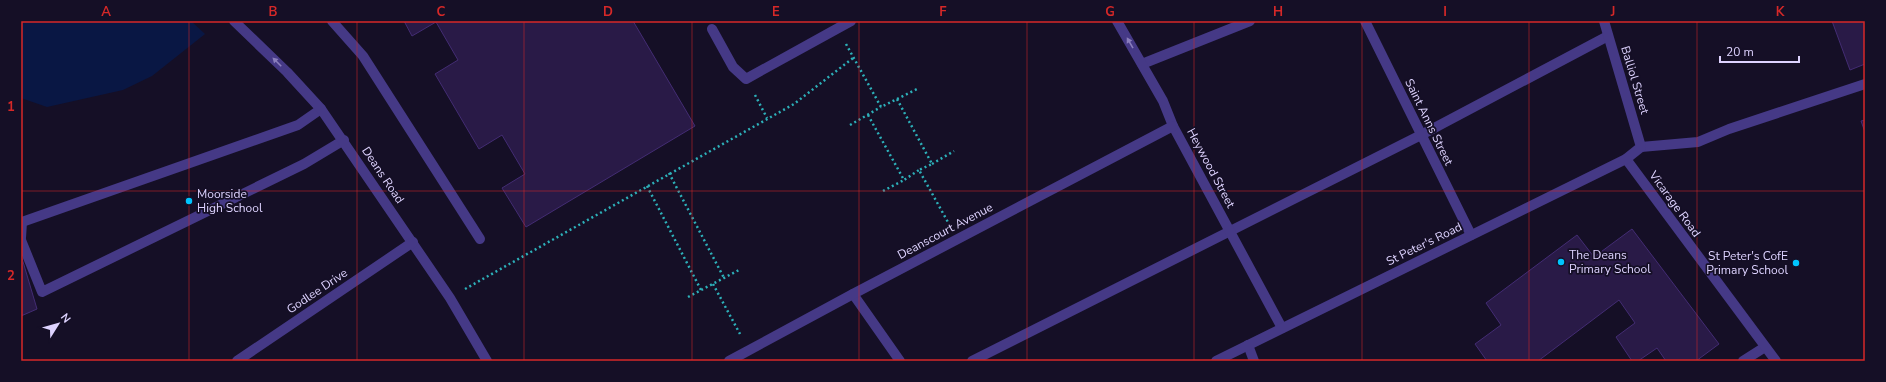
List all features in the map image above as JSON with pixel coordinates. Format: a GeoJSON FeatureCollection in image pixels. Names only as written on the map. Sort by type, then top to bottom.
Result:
{"type":"FeatureCollection","features":[{"type":"Feature","properties":{"kind":"street","name":"Deans Road"},"geometry":{"type":"LineString","coordinates":[[234,21],[304,90],[321,109],[344,140],[450,298],[487,361]]}},
{"type":"Feature","properties":{"kind":"street"},"geometry":{"type":"LineString","coordinates":[[332,21],[363,56],[480,239]]}},
{"type":"Feature","properties":{"kind":"street"},"geometry":{"type":"LineString","coordinates":[[712,29],[733,67],[746,79],[851,21]]}},
{"type":"Feature","properties":{"kind":"street","name":"Heywood Street"},"geometry":{"type":"LineString","coordinates":[[1117,21],[1163,101],[1173,126],[1282,328]]}},
{"type":"Feature","properties":{"kind":"street"},"geometry":{"type":"LineString","coordinates":[[1142,64],[1250,21]]}},
{"type":"Feature","properties":{"kind":"street","name":"Saint Anns Street"},"geometry":{"type":"LineString","coordinates":[[1365,21],[1470,235]]}},
{"type":"Feature","properties":{"kind":"street","name":"Balliol Street"},"geometry":{"type":"LineString","coordinates":[[1604,21],[1642,147]]}},
{"type":"Feature","properties":{"kind":"street"},"geometry":{"type":"LineString","coordinates":[[972,361],[1231,232],[1421,135],[1608,36]]}},
{"type":"Feature","properties":{"kind":"street"},"geometry":{"type":"LineString","coordinates":[[1642,147],[1698,142],[1728,130],[1865,84]]}},
{"type":"Feature","properties":{"kind":"street"},"geometry":{"type":"LineString","coordinates":[[321,109],[298,125],[22,222],[21,239],[42,292],[304,164],[344,140]]}},
{"type":"Feature","properties":{"kind":"street","name":"Deanscourt Avenue"},"geometry":{"type":"LineString","coordinates":[[729,361],[853,294],[1173,126]]}},
{"type":"Feature","properties":{"kind":"street","name":"St Peter's Road"},"geometry":{"type":"LineString","coordinates":[[1216,361],[1626,159],[1642,147]]}},
{"type":"Feature","properties":{"kind":"street","name":"Vicarage Road"},"geometry":{"type":"LineString","coordinates":[[1626,159],[1776,361]]}},
{"type":"Feature","properties":{"kind":"street","name":"Godlee Drive"},"geometry":{"type":"LineString","coordinates":[[237,361],[412,242]]}},
{"type":"Feature","properties":{"kind":"street"},"geometry":{"type":"LineString","coordinates":[[853,294],[900,361]]}},
{"type":"Feature","properties":{"kind":"street"},"geometry":{"type":"LineString","coordinates":[[1248,345],[1254,361]]}},
{"type":"Feature","properties":{"kind":"street"},"geometry":{"type":"LineString","coordinates":[[1743,361],[1765,348]]}},
{"type":"Feature","properties":{"kind":"path"},"geometry":{"type":"LineString","coordinates":[[837,29],[882,107]]}},
{"type":"Feature","properties":{"kind":"path"},"geometry":{"type":"LineString","coordinates":[[450,298],[794,104],[853,58]]}},
{"type":"Feature","properties":{"kind":"path"},"geometry":{"type":"LineString","coordinates":[[746,79],[767,118]]}},
{"type":"Feature","properties":{"kind":"path"},"geometry":{"type":"LineString","coordinates":[[850,125],[919,88]]}},
{"type":"Feature","properties":{"kind":"path"},"geometry":{"type":"LineString","coordinates":[[897,99],[932,164]]}},
{"type":"Feature","properties":{"kind":"path"},"geometry":{"type":"LineString","coordinates":[[868,115],[904,180]]}},
{"type":"Feature","properties":{"kind":"path"},"geometry":{"type":"LineString","coordinates":[[884,191],[954,151]]}},
{"type":"Feature","properties":{"kind":"path"},"geometry":{"type":"LineString","coordinates":[[920,170],[957,239]]}},
{"type":"Feature","properties":{"kind":"path"},"geometry":{"type":"LineString","coordinates":[[670,173],[724,278]]}},
{"type":"Feature","properties":{"kind":"path"},"geometry":{"type":"LineString","coordinates":[[647,186],[701,290]]}},
{"type":"Feature","properties":{"kind":"path"},"geometry":{"type":"LineString","coordinates":[[688,297],[739,270]]}},
{"type":"Feature","properties":{"kind":"path"},"geometry":{"type":"LineString","coordinates":[[713,284],[749,350]]}},
{"type":"Feature","properties":{"kind":"water"},"geometry":{"type":"Polygon","coordinates":[[[21,21],[191,21],[205,34],[152,76],[123,90],[47,107],[21,98],[21,21]]]}},
{"type":"Feature","properties":{"kind":"building"},"geometry":{"type":"Polygon","coordinates":[[[404,21],[633,21],[695,126],[526,227],[502,188],[525,174],[502,135],[479,149],[435,74],[458,60],[436,22],[412,36],[404,21]]]}},
{"type":"Feature","properties":{"kind":"building"},"geometry":{"type":"Polygon","coordinates":[[[1832,21],[1865,21],[1865,64],[1850,70],[1832,21]]]}},
{"type":"Feature","properties":{"kind":"building"},"geometry":{"type":"Polygon","coordinates":[[[1865,120],[1865,132],[1861,121],[1865,120]]]}},
{"type":"Feature","properties":{"kind":"building"},"geometry":{"type":"Polygon","coordinates":[[[1632,229],[1719,344],[1696,361],[1666,361],[1657,348],[1638,361],[1632,361],[1616,337],[1635,323],[1619,300],[1538,361],[1487,361],[1475,344],[1501,325],[1486,303],[1577,235],[1594,257],[1632,229]]]}},
{"type":"Feature","properties":{"kind":"building"},"geometry":{"type":"Polygon","coordinates":[[[21,255],[37,309],[21,316],[21,255]]]}},
{"type":"Feature","properties":{"kind":"place","name":"Moorside High School"},"geometry":{"type":"Point","coordinates":[189,201]}},
{"type":"Feature","properties":{"kind":"place","name":"The Deans Primary School"},"geometry":{"type":"Point","coordinates":[1561,262]}},
{"type":"Feature","properties":{"kind":"place","name":"St Peter's CofE Primary School"},"geometry":{"type":"Point","coordinates":[1796,263]}}]}
